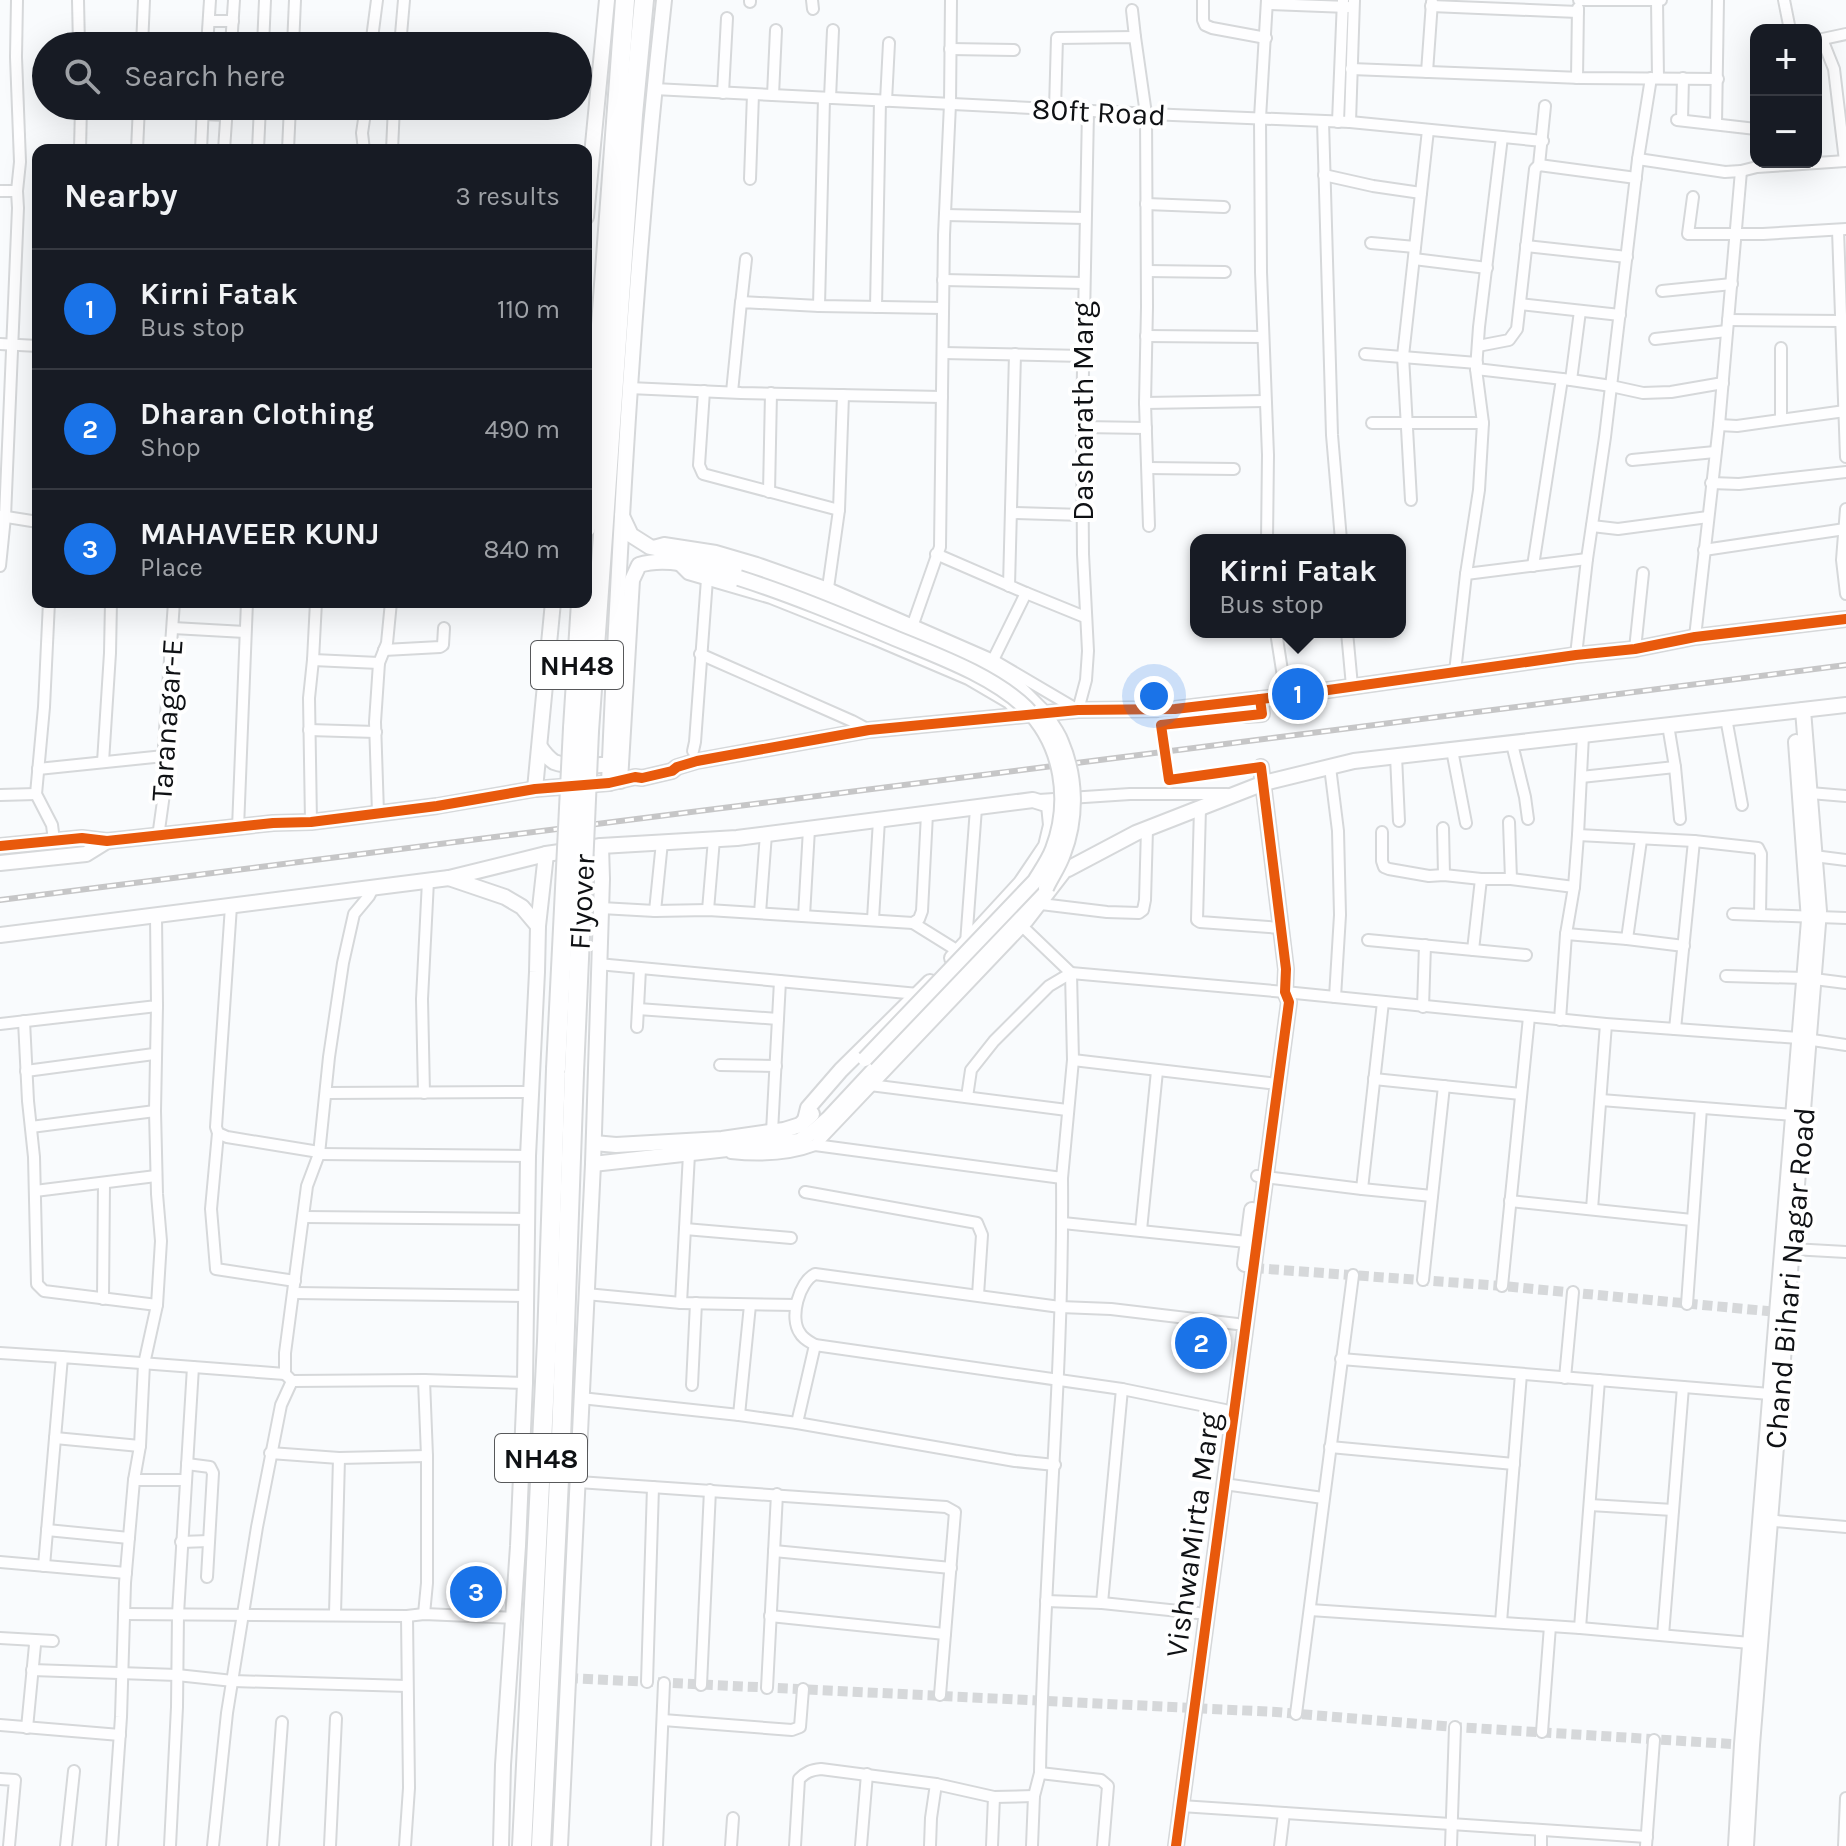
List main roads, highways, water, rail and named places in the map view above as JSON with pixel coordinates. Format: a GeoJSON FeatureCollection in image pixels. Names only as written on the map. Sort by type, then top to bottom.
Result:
{"type":"FeatureCollection","features":[{"type":"Feature","properties":{"kind":"highway"},"geometry":{"type":"LineString","coordinates":[[592,447],[625,0]]}},
{"type":"Feature","properties":{"kind":"highway","name":"NH48"},"geometry":{"type":"LineString","coordinates":[[592,600],[644,0]]}},
{"type":"Feature","properties":{"kind":"highway","name":"NH48"},"geometry":{"type":"LineString","coordinates":[[581,608],[581,730]]}},
{"type":"Feature","properties":{"kind":"highway","name":"NH48"},"geometry":{"type":"LineString","coordinates":[[581,730],[591,608]]}},
{"type":"Feature","properties":{"kind":"highway","name":"Flyover"},"geometry":{"type":"LineString","coordinates":[[565,1071],[581,730]]}},
{"type":"Feature","properties":{"kind":"highway","name":"NH48"},"geometry":{"type":"LineString","coordinates":[[522,1846],[547,1341],[565,1071]]}},
{"type":"Feature","properties":{"kind":"highway","name":"NH48"},"geometry":{"type":"LineString","coordinates":[[541,1846],[561,1439],[565,1071]]}},
{"type":"Feature","properties":{"kind":"tunnel"},"geometry":{"type":"LineString","coordinates":[[1246,715],[1161,725],[1169,780],[1261,767]]}},
{"type":"Feature","properties":{"kind":"tunnel"},"geometry":{"type":"LineString","coordinates":[[1254,1268],[1502,1286],[1777,1312]]}},
{"type":"Feature","properties":{"kind":"tunnel"},"geometry":{"type":"LineString","coordinates":[[568,1678],[1276,1712],[1455,1727],[1748,1745]]}},
{"type":"Feature","properties":{"kind":"railway"},"geometry":{"type":"LineString","coordinates":[[0,900],[1846,665]]}},
{"type":"Feature","properties":{"kind":"place","name":"Kirni Fatak"},"geometry":{"type":"Point","coordinates":[1298,694]}},
{"type":"Feature","properties":{"kind":"place","name":"Dharan Clothing"},"geometry":{"type":"Point","coordinates":[1201,1343]}},
{"type":"Feature","properties":{"kind":"place","name":"MAHAVEER KUNJ"},"geometry":{"type":"Point","coordinates":[476,1592]}}]}
